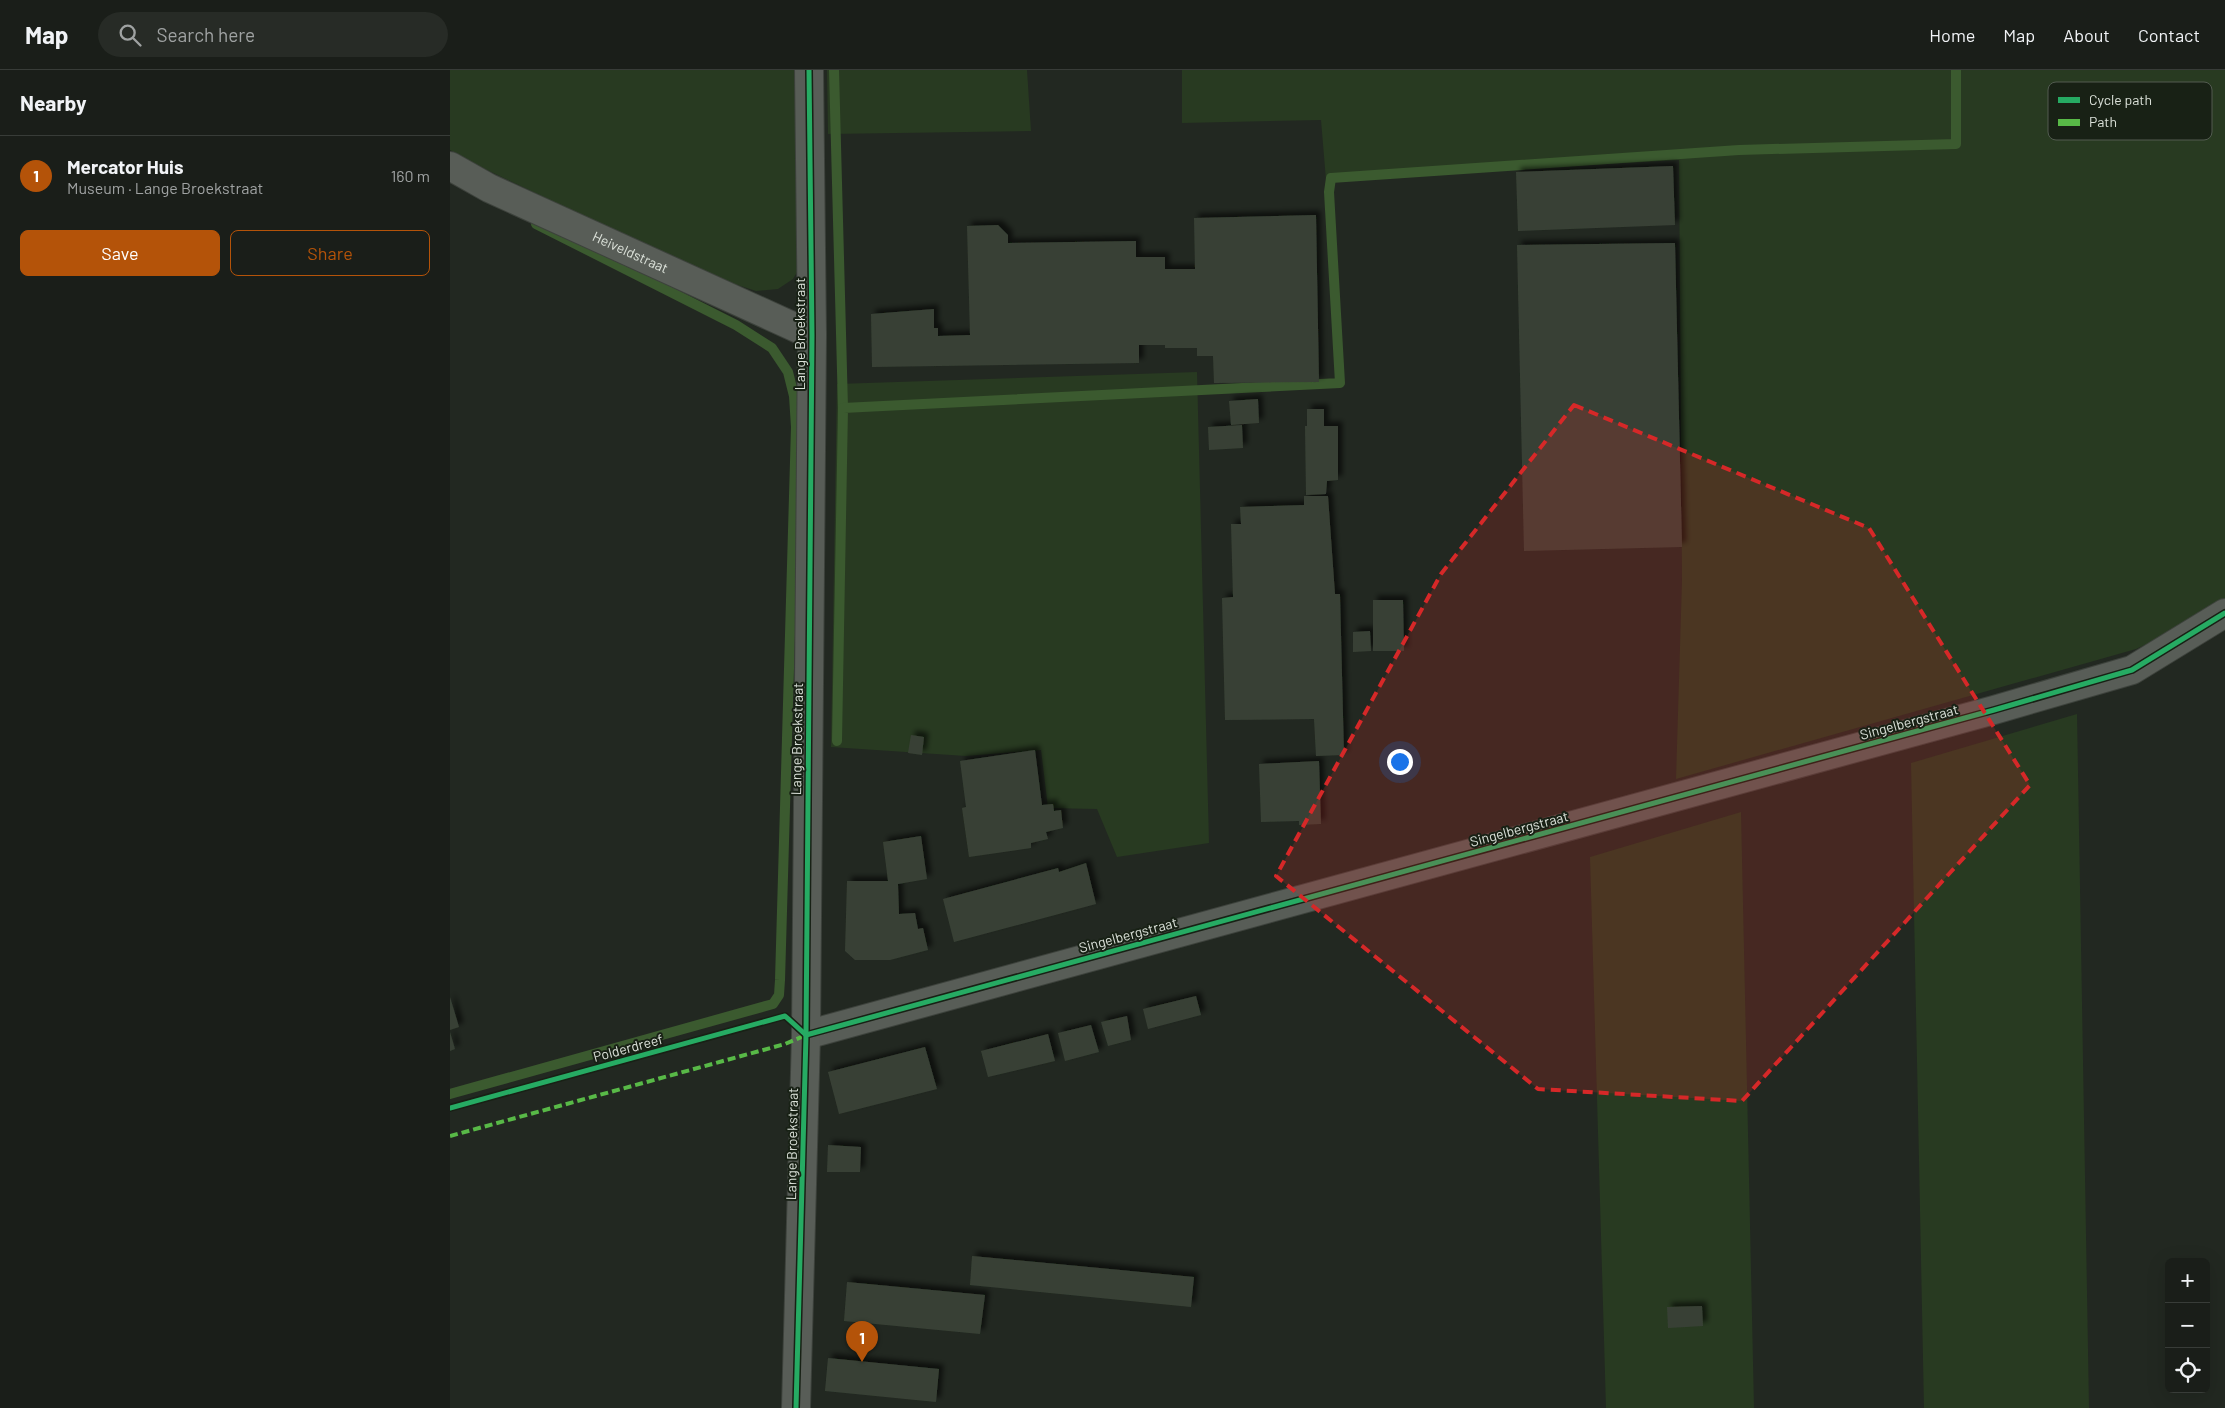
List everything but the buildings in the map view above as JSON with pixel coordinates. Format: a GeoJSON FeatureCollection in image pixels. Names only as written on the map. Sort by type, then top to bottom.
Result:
{"type":"FeatureCollection","features":[{"type":"Feature","properties":{"kind":"street","name":"Lange Broekstraat"},"geometry":{"type":"LineString","coordinates":[[796,1408],[806,1035],[812,335],[808,70]]}},
{"type":"Feature","properties":{"kind":"street","name":"Heiveldstraat"},"geometry":{"type":"LineString","coordinates":[[450,166],[489,188],[812,335]]}},
{"type":"Feature","properties":{"kind":"street","name":"Singelbergstraat"},"geometry":{"type":"LineString","coordinates":[[806,1035],[2123,673],[2132,670],[2225,613]]}},
{"type":"Feature","properties":{"kind":"highlighted area"},"geometry":{"type":"Polygon","coordinates":[[[1574,405],[1869,528],[2030,785],[1742,1101],[1538,1089],[1276,876],[1441,574],[1574,405]]]}},
{"type":"Feature","properties":{"kind":"green space"},"geometry":{"type":"Polygon","coordinates":[[[450,70],[801,70],[807,255],[793,279],[778,289],[756,291],[704,274],[483,168],[450,150],[450,70]]]}},
{"type":"Feature","properties":{"kind":"green space"},"geometry":{"type":"Polygon","coordinates":[[[827,70],[1027,70],[1031,131],[828,134],[827,70]]]}},
{"type":"Feature","properties":{"kind":"green space"},"geometry":{"type":"Polygon","coordinates":[[[1182,70],[2225,70],[2225,600],[2181,628],[2136,649],[1676,779],[1682,580],[1679,160],[1326,180],[1321,120],[1182,123],[1182,70]]]}},
{"type":"Feature","properties":{"kind":"green space"},"geometry":{"type":"Polygon","coordinates":[[[1197,372],[1209,843],[1117,857],[1097,809],[1048,808],[1041,750],[966,756],[831,747],[837,384],[1197,372]]]}},
{"type":"Feature","properties":{"kind":"green space"},"geometry":{"type":"Polygon","coordinates":[[[2077,714],[2089,1408],[1924,1408],[1911,763],[2077,714]]]}},
{"type":"Feature","properties":{"kind":"green space"},"geometry":{"type":"Polygon","coordinates":[[[1741,812],[1754,1408],[1606,1408],[1590,857],[1741,812]]]}},
{"type":"Feature","properties":{"kind":"waterway"},"geometry":{"type":"LineString","coordinates":[[834,70],[843,408]]}},
{"type":"Feature","properties":{"kind":"waterway"},"geometry":{"type":"LineString","coordinates":[[837,741],[843,408],[1340,383],[1329,192],[1331,178],[1739,150],[1956,144],[1956,70]]}},
{"type":"Feature","properties":{"kind":"waterway"},"geometry":{"type":"LineString","coordinates":[[450,1094],[773,1004],[779,995],[796,427],[794,396],[788,372],[772,348],[736,325],[536,224]]}},
{"type":"Feature","properties":{"kind":"marked path"},"geometry":{"type":"LineString","coordinates":[[450,1136],[785,1044],[806,1035]]}},
{"type":"Feature","properties":{"kind":"cycle path"},"geometry":{"type":"LineString","coordinates":[[796,1408],[806,1035],[812,335],[809,70]]}},
{"type":"Feature","properties":{"kind":"cycle path"},"geometry":{"type":"LineString","coordinates":[[806,1035],[1994,710],[2132,670],[2225,613]]}},
{"type":"Feature","properties":{"kind":"cycle path","name":"Polderdreef"},"geometry":{"type":"LineString","coordinates":[[450,1108],[785,1016],[806,1035]]}},
{"type":"Feature","properties":{"kind":"place","name":"Mercator Huis"},"geometry":{"type":"Point","coordinates":[862,1362]}}]}
